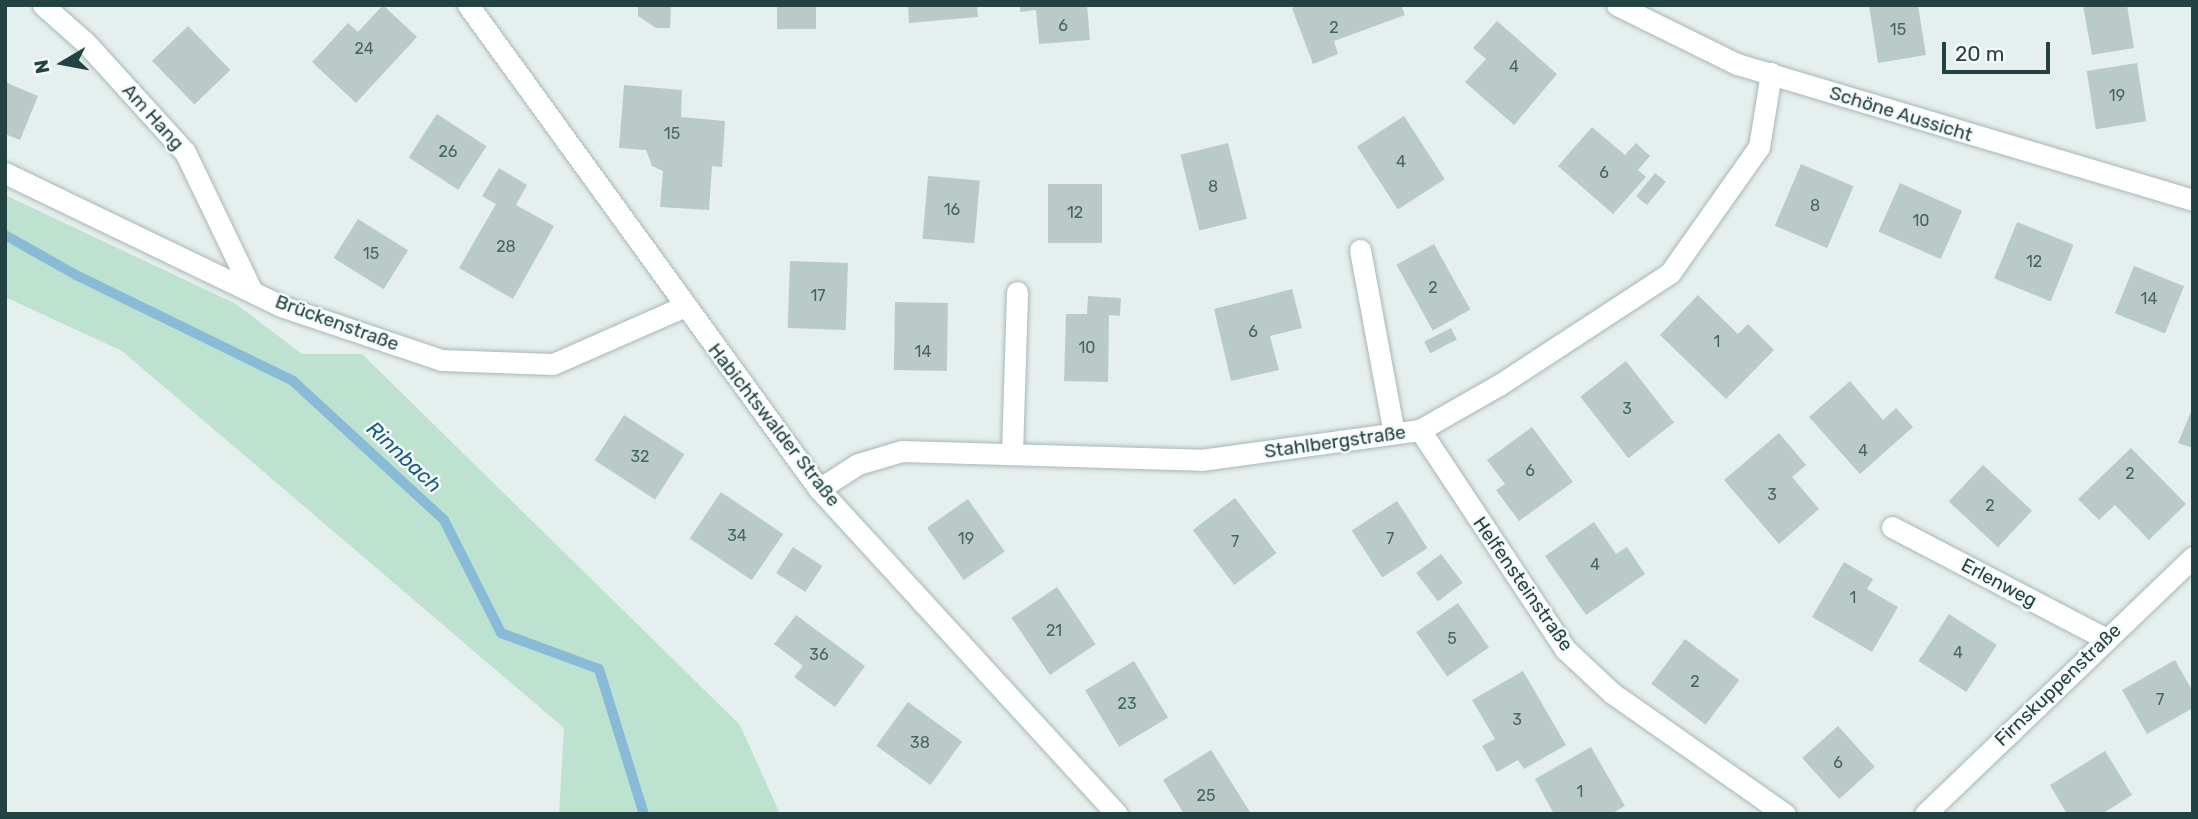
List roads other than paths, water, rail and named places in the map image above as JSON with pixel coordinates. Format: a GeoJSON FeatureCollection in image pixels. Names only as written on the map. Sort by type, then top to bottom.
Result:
{"type":"FeatureCollection","features":[{"type":"Feature","properties":{"kind":"street","name":"Am Hang"},"geometry":{"type":"LineString","coordinates":[[43,5],[86,43],[185,152],[251,289]]}},
{"type":"Feature","properties":{"kind":"street","name":"Habichtswalder Straße"},"geometry":{"type":"LineString","coordinates":[[468,5],[683,307],[819,489],[1117,814]]}},
{"type":"Feature","properties":{"kind":"street","name":"Schöne Aussicht"},"geometry":{"type":"LineString","coordinates":[[1617,5],[1737,64],[2193,200]]}},
{"type":"Feature","properties":{"kind":"street","name":"Stahlbergstraße"},"geometry":{"type":"LineString","coordinates":[[819,489],[858,464],[902,451],[1201,460],[1420,430],[1499,385],[1670,273],[1759,147],[1771,74]]}},
{"type":"Feature","properties":{"kind":"street","name":"Brückenstraße"},"geometry":{"type":"LineString","coordinates":[[5,173],[251,289],[281,306],[441,360],[553,364],[683,307]]}},
{"type":"Feature","properties":{"kind":"street"},"geometry":{"type":"LineString","coordinates":[[1360,250],[1394,433]]}},
{"type":"Feature","properties":{"kind":"street"},"geometry":{"type":"LineString","coordinates":[[1012,453],[1017,292]]}},
{"type":"Feature","properties":{"kind":"street","name":"Helfensteinstraße"},"geometry":{"type":"LineString","coordinates":[[1420,430],[1565,649],[1612,693],[1785,814]]}},
{"type":"Feature","properties":{"kind":"street","name":"Erlenweg"},"geometry":{"type":"LineString","coordinates":[[1892,527],[2106,639]]}},
{"type":"Feature","properties":{"kind":"street","name":"Firnskuppenstraße"},"geometry":{"type":"LineString","coordinates":[[1925,814],[2193,557]]}},
{"type":"Feature","properties":{"kind":"waterway","name":"Rinnbach"},"geometry":{"type":"LineString","coordinates":[[5,235],[76,275],[293,381],[444,520],[501,633],[599,669],[644,814]]}}]}
